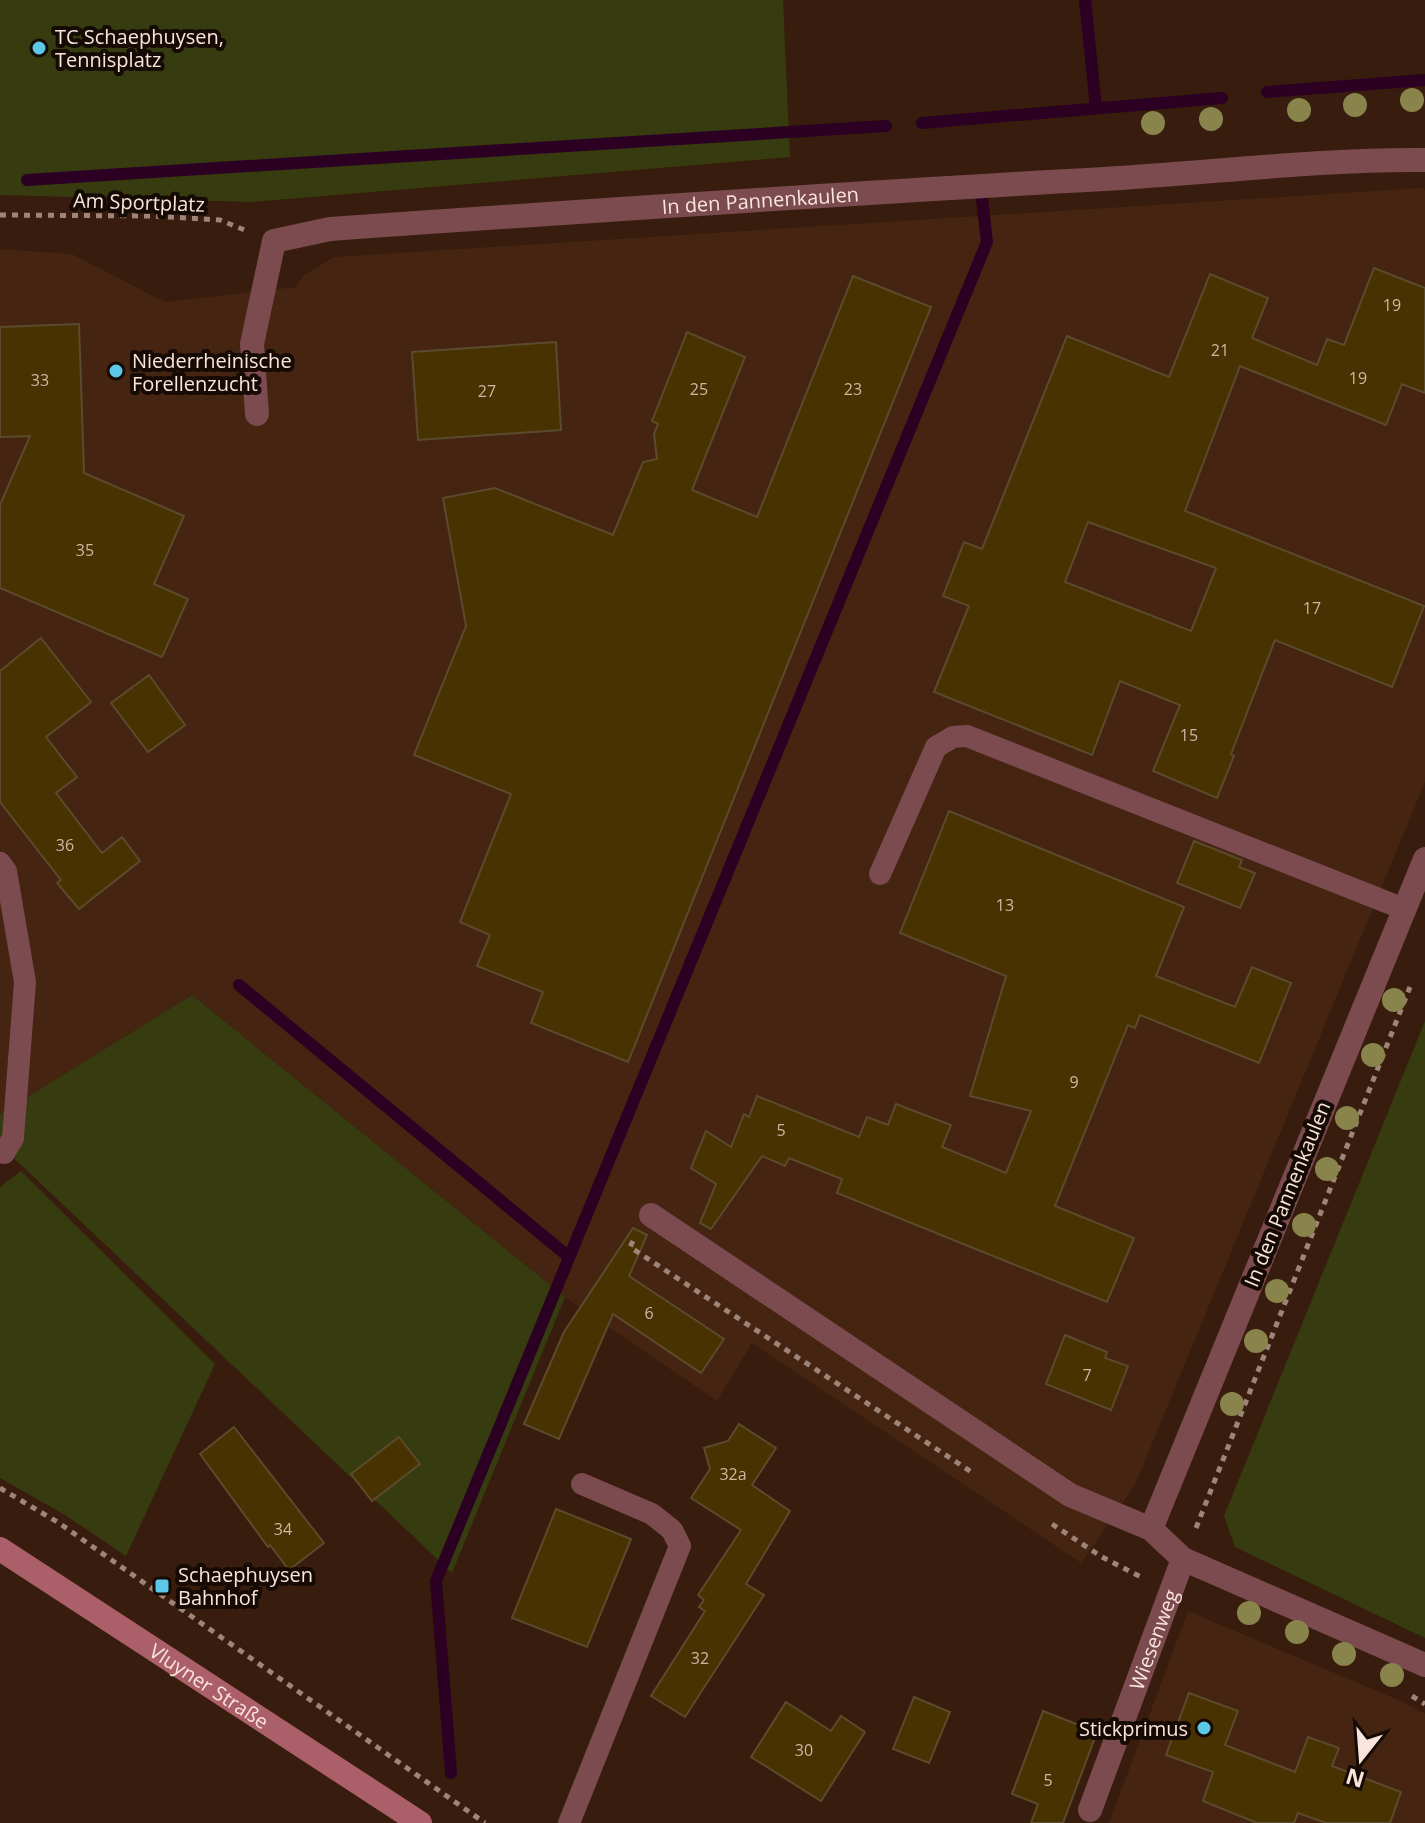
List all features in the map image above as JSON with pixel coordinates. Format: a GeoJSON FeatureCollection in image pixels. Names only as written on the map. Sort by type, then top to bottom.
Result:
{"type":"FeatureCollection","features":[{"type":"Feature","properties":{"kind":"main road","name":"Vluyner Straße"},"geometry":{"type":"LineString","coordinates":[[0,1549],[420,1823]]}},
{"type":"Feature","properties":{"kind":"street","name":"In den Pannenkaulen"},"geometry":{"type":"LineString","coordinates":[[274,241],[330,229],[829,194],[1158,176],[1364,159],[1425,160]]}},
{"type":"Feature","properties":{"kind":"street"},"geometry":{"type":"LineString","coordinates":[[257,414],[252,344],[274,241]]}},
{"type":"Feature","properties":{"kind":"street","name":"In den Pannenkaulen"},"geometry":{"type":"LineString","coordinates":[[1151,1529],[1425,859]]}},
{"type":"Feature","properties":{"kind":"street"},"geometry":{"type":"LineString","coordinates":[[651,1215],[1070,1495],[1151,1529],[1183,1559],[1425,1665]]}},
{"type":"Feature","properties":{"kind":"street","name":"Wiesenweg"},"geometry":{"type":"LineString","coordinates":[[1090,1810],[1183,1559]]}},
{"type":"Feature","properties":{"kind":"lane"},"geometry":{"type":"LineString","coordinates":[[880,874],[936,747],[953,737],[967,736],[1404,909]]}},
{"type":"Feature","properties":{"kind":"lane"},"geometry":{"type":"LineString","coordinates":[[0,863],[6,871],[25,982],[13,1138],[4,1153]]}},
{"type":"Feature","properties":{"kind":"lane"},"geometry":{"type":"LineString","coordinates":[[569,1823],[680,1546],[672,1530],[652,1514],[582,1484]]}},
{"type":"Feature","properties":{"kind":"path","name":"Am Sportplatz"},"geometry":{"type":"LineString","coordinates":[[0,215],[153,216],[220,220],[274,241]]}},
{"type":"Feature","properties":{"kind":"path"},"geometry":{"type":"LineString","coordinates":[[1183,1559],[1413,980]]}},
{"type":"Feature","properties":{"kind":"path"},"geometry":{"type":"LineString","coordinates":[[0,1488],[59,1523],[485,1823]]}},
{"type":"Feature","properties":{"kind":"shaded area"},"geometry":{"type":"Polygon","coordinates":[[[1425,190],[1425,782],[1135,1485],[1081,1563],[752,1343],[717,1401],[565,1297],[192,995],[0,1114],[0,249],[72,254],[165,302],[296,287],[304,275],[334,257],[1425,190]]]}},
{"type":"Feature","properties":{"kind":"shaded area"},"geometry":{"type":"Polygon","coordinates":[[[1188,1611],[1425,1714],[1425,1823],[1109,1823],[1188,1611]]]}},
{"type":"Feature","properties":{"kind":"green space"},"geometry":{"type":"Polygon","coordinates":[[[0,0],[783,0],[790,157],[252,202],[0,195],[0,0]]]}},
{"type":"Feature","properties":{"kind":"green space"},"geometry":{"type":"Polygon","coordinates":[[[192,995],[565,1297],[452,1573],[0,1145],[0,1114],[192,995]]]}},
{"type":"Feature","properties":{"kind":"green space"},"geometry":{"type":"Polygon","coordinates":[[[1425,1021],[1425,1638],[1235,1547],[1224,1516],[1425,1021]]]}},
{"type":"Feature","properties":{"kind":"green space"},"geometry":{"type":"Polygon","coordinates":[[[21,1171],[215,1364],[126,1556],[65,1515],[0,1478],[0,1187],[21,1171]]]}},
{"type":"Feature","properties":{"kind":"building"},"geometry":{"type":"Polygon","coordinates":[[[1374,268],[1425,288],[1425,393],[1402,384],[1386,425],[1240,366],[1185,511],[1424,606],[1392,687],[1275,640],[1217,798],[1153,771],[1180,705],[1120,681],[1092,755],[934,692],[969,606],[943,596],[964,542],[982,549],[1067,336],[1169,377],[1210,274],[1268,298],[1252,338],[1317,365],[1327,339],[1344,345],[1374,268]],[[1088,522],[1065,582],[1191,631],[1216,568],[1088,522]]]}},
{"type":"Feature","properties":{"kind":"building"},"geometry":{"type":"Polygon","coordinates":[[[853,276],[931,307],[628,1062],[531,1023],[543,992],[477,966],[490,935],[460,922],[511,794],[414,755],[466,626],[443,498],[495,488],[613,535],[643,462],[657,459],[654,434],[658,424],[652,421],[687,332],[745,357],[692,490],[757,517],[853,276]]]}},
{"type":"Feature","properties":{"kind":"building"},"geometry":{"type":"Polygon","coordinates":[[[79,324],[84,473],[184,516],[154,584],[188,599],[162,657],[0,588],[0,505],[30,436],[0,437],[0,327],[79,324]]]}},
{"type":"Feature","properties":{"kind":"building"},"geometry":{"type":"Polygon","coordinates":[[[556,342],[561,430],[418,440],[412,352],[556,342]]]}},
{"type":"Feature","properties":{"kind":"building"},"geometry":{"type":"Polygon","coordinates":[[[41,638],[91,702],[46,737],[77,777],[56,793],[102,853],[122,837],[140,861],[79,909],[57,883],[61,880],[0,802],[0,671],[41,638]]]}},
{"type":"Feature","properties":{"kind":"building"},"geometry":{"type":"Polygon","coordinates":[[[149,675],[185,725],[148,752],[111,703],[149,675]]]}},
{"type":"Feature","properties":{"kind":"building"},"geometry":{"type":"Polygon","coordinates":[[[949,811],[1184,907],[1156,976],[1235,1007],[1252,967],[1291,983],[1259,1063],[1140,1015],[1135,1028],[1128,1025],[1055,1206],[1134,1238],[1107,1302],[837,1193],[842,1179],[789,1158],[785,1166],[762,1156],[711,1229],[700,1223],[716,1184],[691,1168],[706,1131],[731,1147],[744,1114],[749,1117],[757,1096],[859,1137],[867,1117],[888,1125],[896,1104],[951,1125],[942,1147],[1006,1173],[1031,1111],[970,1096],[1006,976],[900,933],[949,811]]]}},
{"type":"Feature","properties":{"kind":"building"},"geometry":{"type":"Polygon","coordinates":[[[1194,841],[1242,860],[1239,867],[1255,873],[1240,908],[1177,883],[1194,841]]]}},
{"type":"Feature","properties":{"kind":"building"},"geometry":{"type":"Polygon","coordinates":[[[633,1228],[647,1235],[629,1276],[724,1339],[701,1373],[613,1314],[559,1439],[524,1424],[564,1332],[633,1228]]]}},
{"type":"Feature","properties":{"kind":"building"},"geometry":{"type":"Polygon","coordinates":[[[1065,1335],[1107,1352],[1105,1358],[1128,1366],[1111,1410],[1046,1384],[1065,1335]]]}},
{"type":"Feature","properties":{"kind":"building"},"geometry":{"type":"Polygon","coordinates":[[[739,1424],[776,1448],[752,1485],[790,1511],[746,1584],[764,1595],[685,1717],[651,1696],[705,1611],[699,1607],[704,1600],[698,1595],[741,1530],[691,1498],[710,1469],[704,1448],[728,1441],[739,1424]]]}},
{"type":"Feature","properties":{"kind":"building"},"geometry":{"type":"Polygon","coordinates":[[[234,1427],[324,1543],[289,1570],[270,1545],[268,1547],[200,1454],[234,1427]]]}},
{"type":"Feature","properties":{"kind":"building"},"geometry":{"type":"Polygon","coordinates":[[[399,1437],[420,1464],[372,1501],[351,1474],[399,1437]]]}},
{"type":"Feature","properties":{"kind":"building"},"geometry":{"type":"Polygon","coordinates":[[[556,1509],[631,1539],[587,1647],[512,1618],[556,1509]]]}},
{"type":"Feature","properties":{"kind":"building"},"geometry":{"type":"Polygon","coordinates":[[[1189,1693],[1238,1711],[1225,1745],[1295,1772],[1308,1737],[1339,1748],[1332,1766],[1401,1792],[1390,1823],[1326,1823],[1298,1813],[1294,1823],[1257,1823],[1203,1801],[1213,1772],[1166,1755],[1189,1693]]]}},
{"type":"Feature","properties":{"kind":"building"},"geometry":{"type":"Polygon","coordinates":[[[914,1697],[950,1712],[929,1763],[893,1749],[914,1697]]]}},
{"type":"Feature","properties":{"kind":"building"},"geometry":{"type":"Polygon","coordinates":[[[786,1702],[831,1731],[841,1716],[865,1732],[821,1801],[751,1757],[786,1702]]]}},
{"type":"Feature","properties":{"kind":"building"},"geometry":{"type":"Polygon","coordinates":[[[1043,1711],[1097,1732],[1063,1823],[1031,1823],[1038,1804],[1012,1794],[1043,1711]]]}},
{"type":"Feature","properties":{"kind":"waterway"},"geometry":{"type":"LineString","coordinates":[[1085,0],[1096,108]]}},
{"type":"Feature","properties":{"kind":"waterway"},"geometry":{"type":"LineString","coordinates":[[1267,92],[1425,80]]}},
{"type":"Feature","properties":{"kind":"waterway"},"geometry":{"type":"LineString","coordinates":[[922,123],[1222,98]]}},
{"type":"Feature","properties":{"kind":"waterway"},"geometry":{"type":"LineString","coordinates":[[27,180],[886,126]]}},
{"type":"Feature","properties":{"kind":"waterway"},"geometry":{"type":"LineString","coordinates":[[451,1773],[436,1581],[987,242],[981,190]]}},
{"type":"Feature","properties":{"kind":"waterway"},"geometry":{"type":"LineString","coordinates":[[239,985],[569,1257]]}},
{"type":"Feature","properties":{"kind":"place","name":"TC Schaephuysen, Tennisplatz"},"geometry":{"type":"Point","coordinates":[39,48]}},
{"type":"Feature","properties":{"kind":"place","name":"Niederrheinische Forellenzucht"},"geometry":{"type":"Point","coordinates":[116,371]}},
{"type":"Feature","properties":{"kind":"place","name":"Schaephuysen Bahnhof"},"geometry":{"type":"Point","coordinates":[162,1586]}},
{"type":"Feature","properties":{"kind":"place","name":"Stickprimus"},"geometry":{"type":"Point","coordinates":[1204,1728]}}]}
